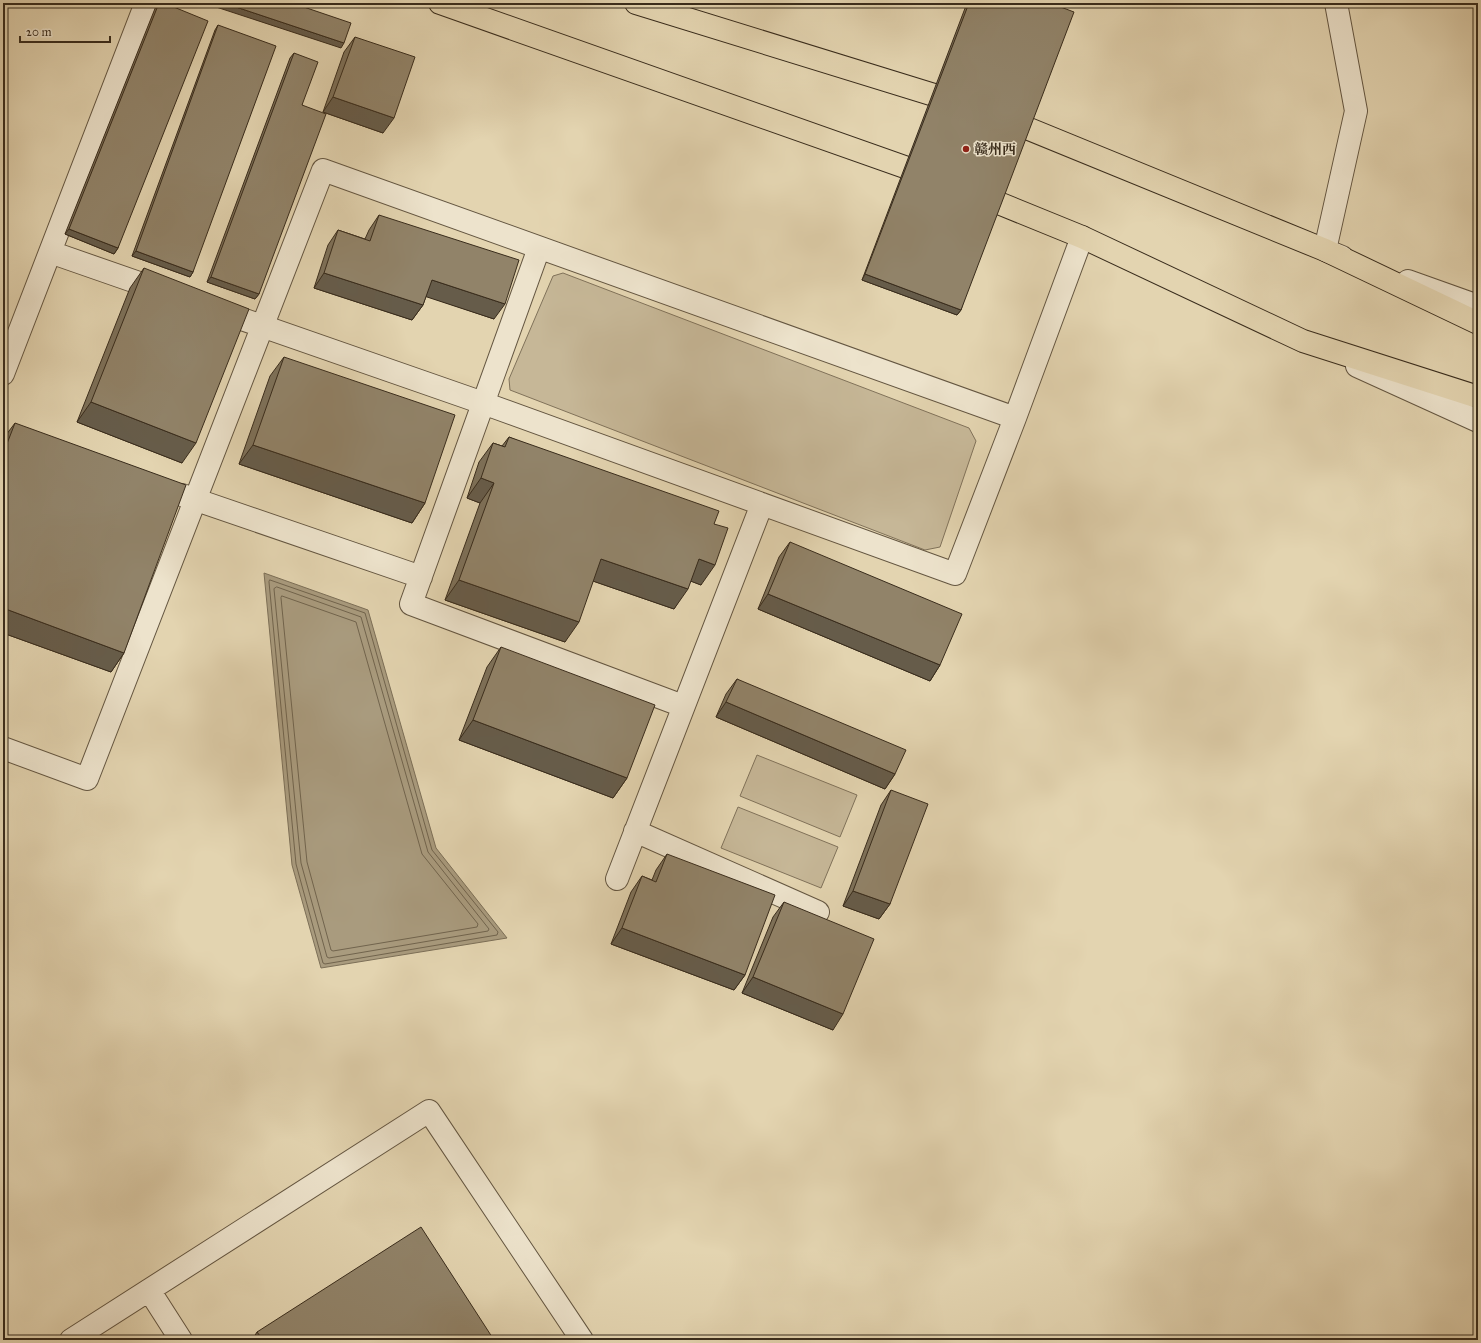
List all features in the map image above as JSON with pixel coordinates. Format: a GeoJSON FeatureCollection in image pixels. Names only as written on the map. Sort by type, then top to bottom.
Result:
{"type":"FeatureCollection","features":[{"type":"Feature","properties":{"kind":"highway"},"geometry":{"type":"LineString","coordinates":[[440,3],[954,185],[1082,237],[1304,341],[1478,397]]}},
{"type":"Feature","properties":{"kind":"highway"},"geometry":{"type":"LineString","coordinates":[[636,3],[989,112],[1325,250],[1478,323]]}},
{"type":"Feature","properties":{"kind":"street"},"geometry":{"type":"LineString","coordinates":[[3,374],[146,3]]}},
{"type":"Feature","properties":{"kind":"street"},"geometry":{"type":"LineString","coordinates":[[1336,3],[1356,111],[1325,250],[1478,306]]}},
{"type":"Feature","properties":{"kind":"street"},"geometry":{"type":"LineString","coordinates":[[3,748],[87,779],[323,170],[1016,418]]}},
{"type":"Feature","properties":{"kind":"street"},"geometry":{"type":"LineString","coordinates":[[50,252],[483,403],[955,574],[1016,418],[1082,237]]}},
{"type":"Feature","properties":{"kind":"street"},"geometry":{"type":"LineString","coordinates":[[539,248],[411,604],[683,706]]}},
{"type":"Feature","properties":{"kind":"street"},"geometry":{"type":"LineString","coordinates":[[1304,341],[1478,422]]}},
{"type":"Feature","properties":{"kind":"street"},"geometry":{"type":"LineString","coordinates":[[166,489],[421,577]]}},
{"type":"Feature","properties":{"kind":"street"},"geometry":{"type":"LineString","coordinates":[[617,879],[762,504]]}},
{"type":"Feature","properties":{"kind":"street"},"geometry":{"type":"LineString","coordinates":[[635,831],[818,912]]}},
{"type":"Feature","properties":{"kind":"street"},"geometry":{"type":"LineString","coordinates":[[71,1340],[429,1111],[582,1340]]}},
{"type":"Feature","properties":{"kind":"street"},"geometry":{"type":"LineString","coordinates":[[148,1290],[181,1340]]}},
{"type":"Feature","properties":{"kind":"shaded area"},"geometry":{"type":"Polygon","coordinates":[[[563,273],[969,428],[976,441],[940,547],[925,550],[510,390],[509,379],[553,276],[563,273]]]}},
{"type":"Feature","properties":{"kind":"shaded area"},"geometry":{"type":"Polygon","coordinates":[[[757,755],[857,795],[840,837],[740,796],[757,755]]]}},
{"type":"Feature","properties":{"kind":"shaded area"},"geometry":{"type":"Polygon","coordinates":[[[738,807],[838,847],[821,888],[721,848],[738,807]]]}},
{"type":"Feature","properties":{"kind":"water"},"geometry":{"type":"Polygon","coordinates":[[[264,573],[368,610],[436,848],[507,938],[321,968],[292,865],[264,573]]]}},
{"type":"Feature","properties":{"kind":"building"},"geometry":{"type":"Polygon","coordinates":[[[159,3],[164,3],[208,21],[118,248],[69,229],[159,3]]]}},
{"type":"Feature","properties":{"kind":"building"},"geometry":{"type":"Polygon","coordinates":[[[224,3],[292,3],[351,23],[344,43],[224,3]]]}},
{"type":"Feature","properties":{"kind":"building","name":"赣州西"},"geometry":{"type":"Polygon","coordinates":[[[969,3],[1050,3],[1074,12],[961,310],[865,274],[969,3]]]}},
{"type":"Feature","properties":{"kind":"building"},"geometry":{"type":"Polygon","coordinates":[[[218,25],[276,46],[193,272],[136,251],[218,25]]]}},
{"type":"Feature","properties":{"kind":"building"},"geometry":{"type":"Polygon","coordinates":[[[355,37],[415,57],[394,118],[333,97],[355,37]]]}},
{"type":"Feature","properties":{"kind":"building"},"geometry":{"type":"Polygon","coordinates":[[[294,53],[318,62],[302,105],[326,114],[259,294],[211,277],[294,53]]]}},
{"type":"Feature","properties":{"kind":"building"},"geometry":{"type":"Polygon","coordinates":[[[379,215],[519,260],[505,304],[432,280],[423,305],[324,273],[338,230],[370,241],[379,215]]]}},
{"type":"Feature","properties":{"kind":"building"},"geometry":{"type":"Polygon","coordinates":[[[144,268],[249,309],[196,443],[91,402],[144,268]]]}},
{"type":"Feature","properties":{"kind":"building"},"geometry":{"type":"Polygon","coordinates":[[[284,357],[455,415],[425,503],[253,445],[284,357]]]}},
{"type":"Feature","properties":{"kind":"building"},"geometry":{"type":"Polygon","coordinates":[[[15,423],[186,485],[124,653],[3,608],[3,454],[15,423]]]}},
{"type":"Feature","properties":{"kind":"building"},"geometry":{"type":"Polygon","coordinates":[[[509,437],[719,511],[714,524],[728,528],[715,565],[699,559],[688,589],[601,559],[579,622],[459,580],[494,483],[481,478],[493,443],[505,447],[509,437]]]}},
{"type":"Feature","properties":{"kind":"building"},"geometry":{"type":"Polygon","coordinates":[[[790,542],[962,614],[940,665],[768,594],[790,542]]]}},
{"type":"Feature","properties":{"kind":"building"},"geometry":{"type":"Polygon","coordinates":[[[501,647],[655,705],[627,778],[473,720],[501,647]]]}},
{"type":"Feature","properties":{"kind":"building"},"geometry":{"type":"Polygon","coordinates":[[[737,679],[906,750],[895,774],[726,702],[737,679]]]}},
{"type":"Feature","properties":{"kind":"building"},"geometry":{"type":"Polygon","coordinates":[[[891,790],[928,804],[890,904],[853,891],[891,790]]]}},
{"type":"Feature","properties":{"kind":"building"},"geometry":{"type":"Polygon","coordinates":[[[667,854],[775,895],[745,975],[622,928],[642,876],[656,882],[667,854]]]}},
{"type":"Feature","properties":{"kind":"building"},"geometry":{"type":"Polygon","coordinates":[[[784,902],[874,939],[843,1014],[753,977],[784,902]]]}},
{"type":"Feature","properties":{"kind":"building"},"geometry":{"type":"Polygon","coordinates":[[[421,1227],[494,1340],[263,1340],[257,1332],[421,1227]]]}},
{"type":"Feature","properties":{"kind":"place","name":"赣州西"},"geometry":{"type":"Point","coordinates":[966,149]}}]}
